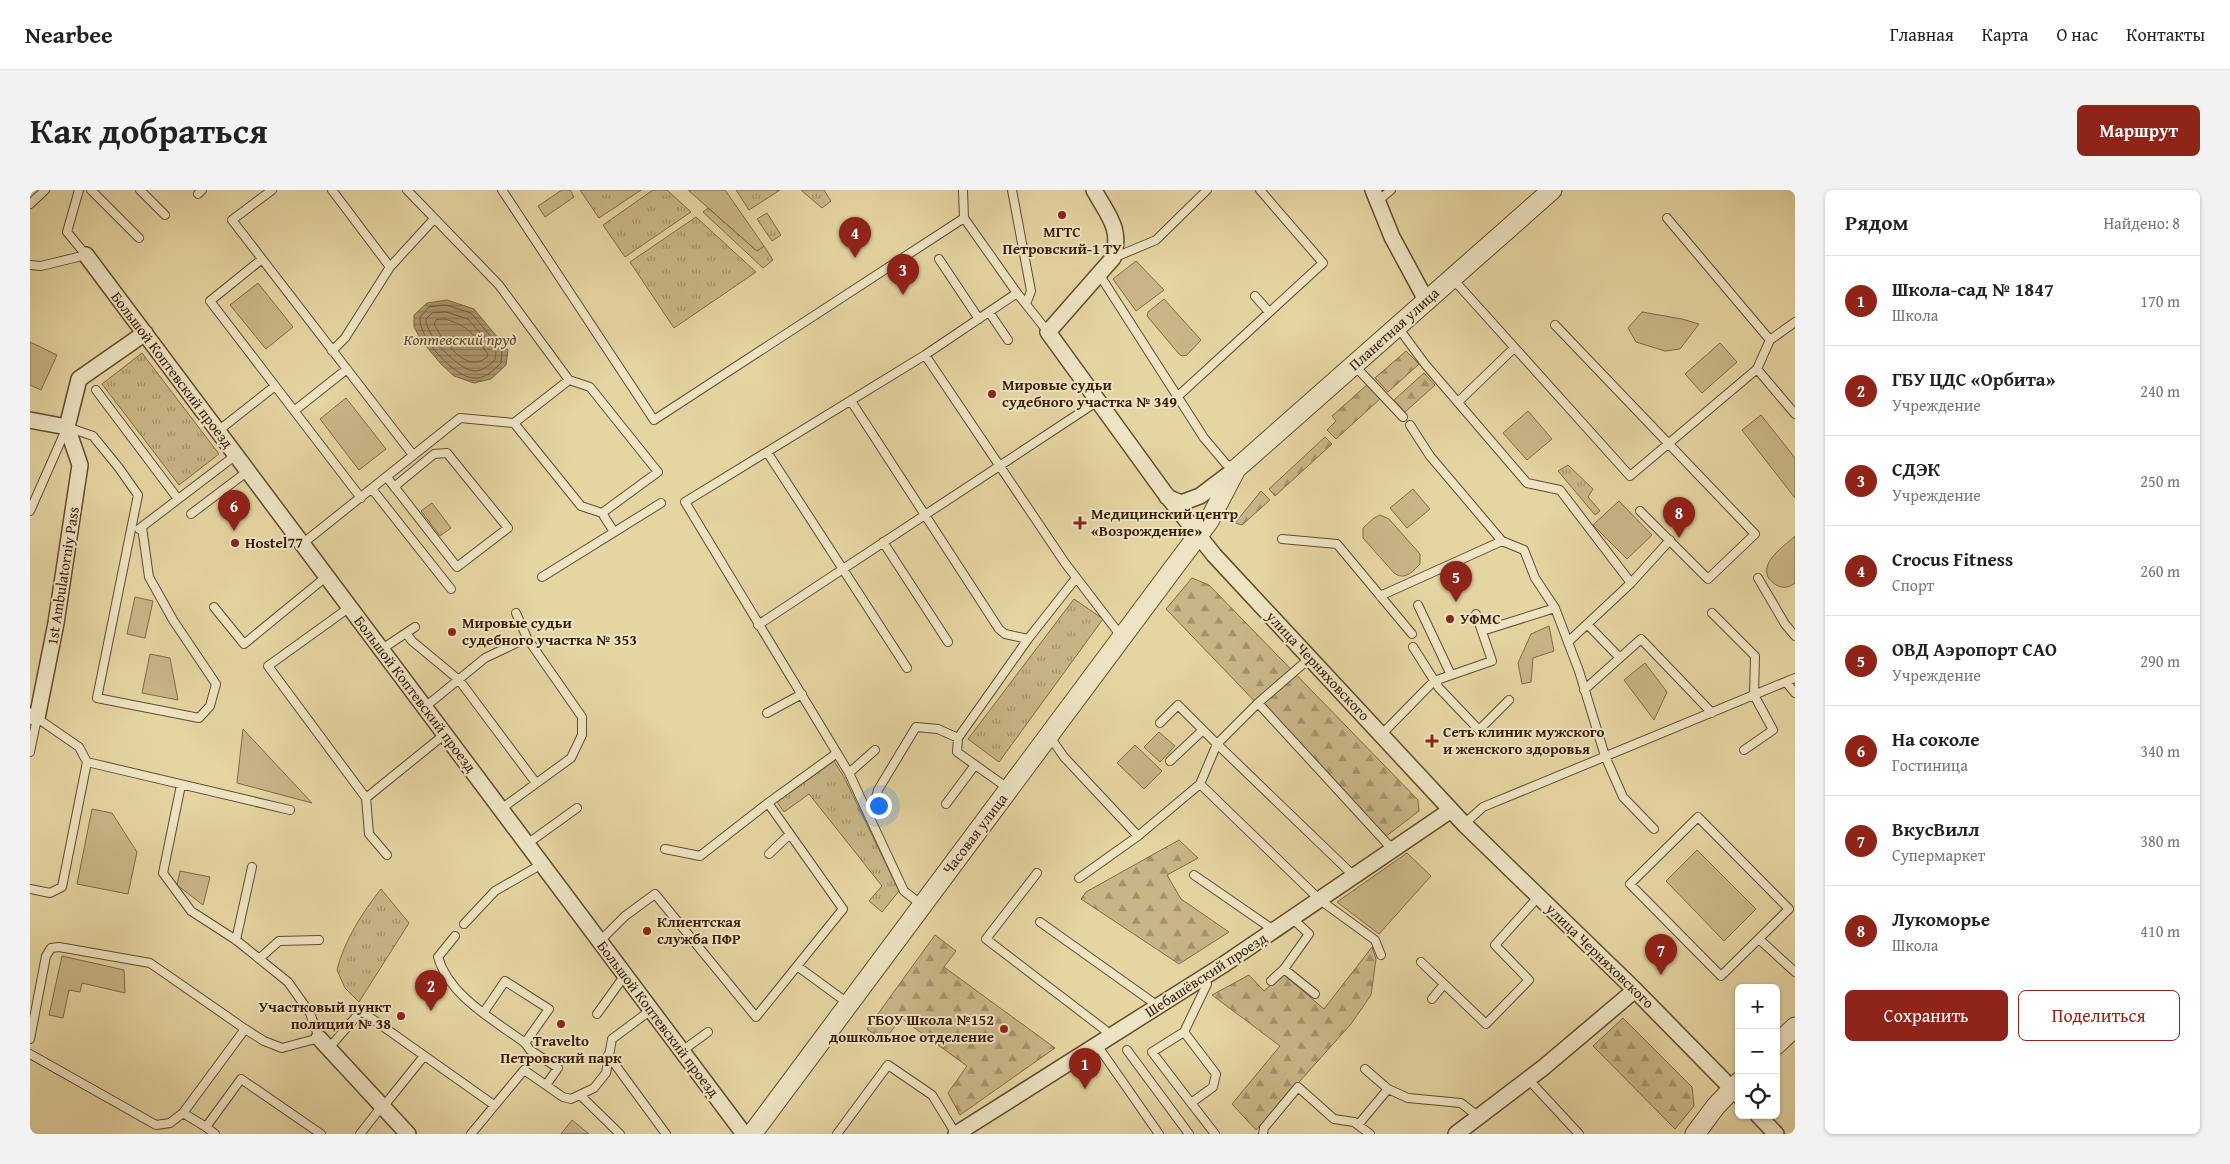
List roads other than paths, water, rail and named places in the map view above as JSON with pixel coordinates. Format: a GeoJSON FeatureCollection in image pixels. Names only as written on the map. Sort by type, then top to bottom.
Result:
{"type":"FeatureCollection","features":[{"type":"Feature","properties":{"kind":"street"},"geometry":{"type":"LineString","coordinates":[[1048,332],[1113,258],[1117,245],[1117,231],[1094,190]]}},
{"type":"Feature","properties":{"kind":"street","name":"Планетная улица"},"geometry":{"type":"LineString","coordinates":[[1167,496],[1181,503],[1200,496],[1236,469],[1552,190]]}},
{"type":"Feature","properties":{"kind":"street"},"geometry":{"type":"LineString","coordinates":[[1376,196],[1392,237],[1426,300]]}},
{"type":"Feature","properties":{"kind":"street","name":"Большой Коптевский проезд"},"geometry":{"type":"LineString","coordinates":[[86,255],[744,1134]]}},
{"type":"Feature","properties":{"kind":"street","name":"улица Черняховского"},"geometry":{"type":"LineString","coordinates":[[1048,332],[1167,496],[1214,555],[1464,824],[1735,1088]]}},
{"type":"Feature","properties":{"kind":"street"},"geometry":{"type":"LineString","coordinates":[[30,420],[67,427],[79,379],[145,333]]}},
{"type":"Feature","properties":{"kind":"street","name":"1st Ambulatorniy Pass"},"geometry":{"type":"LineString","coordinates":[[34,717],[56,623],[80,465],[67,427]]}},
{"type":"Feature","properties":{"kind":"street","name":"Планетная улица"},"geometry":{"type":"LineString","coordinates":[[1198,535],[1209,521],[1236,469]]}},
{"type":"Feature","properties":{"kind":"street","name":"Часовая улица"},"geometry":{"type":"LineString","coordinates":[[752,1134],[1198,535]]}},
{"type":"Feature","properties":{"kind":"street","name":"Шебашёвский проезд"},"geometry":{"type":"LineString","coordinates":[[956,1134],[1275,931],[1451,810]]}},
{"type":"Feature","properties":{"kind":"street"},"geometry":{"type":"LineString","coordinates":[[1456,1134],[1528,1079],[1635,990]]}},
{"type":"Feature","properties":{"kind":"street"},"geometry":{"type":"LineString","coordinates":[[1780,1042],[1794,1030]]}},
{"type":"Feature","properties":{"kind":"street"},"geometry":{"type":"LineString","coordinates":[[324,1043],[408,1134]]}},
{"type":"Feature","properties":{"kind":"street"},"geometry":{"type":"LineString","coordinates":[[1695,1134],[1735,1090]]}},
{"type":"Feature","properties":{"kind":"street"},"geometry":{"type":"LineString","coordinates":[[1762,1119],[1776,1134]]}},
{"type":"Feature","properties":{"kind":"lane"},"geometry":{"type":"LineString","coordinates":[[30,204],[45,190]]}},
{"type":"Feature","properties":{"kind":"lane"},"geometry":{"type":"LineString","coordinates":[[30,264],[41,266],[86,255],[67,232],[79,190]]}},
{"type":"Feature","properties":{"kind":"lane"},"geometry":{"type":"LineString","coordinates":[[91,190],[139,238]]}},
{"type":"Feature","properties":{"kind":"lane"},"geometry":{"type":"LineString","coordinates":[[140,190],[165,215]]}},
{"type":"Feature","properties":{"kind":"lane"},"geometry":{"type":"LineString","coordinates":[[272,190],[232,220],[413,455]]}},
{"type":"Feature","properties":{"kind":"lane"},"geometry":{"type":"LineString","coordinates":[[332,190],[390,267]]}},
{"type":"Feature","properties":{"kind":"lane"},"geometry":{"type":"LineString","coordinates":[[407,190],[499,285],[569,380],[590,387],[658,472],[602,513]]}},
{"type":"Feature","properties":{"kind":"lane"},"geometry":{"type":"LineString","coordinates":[[502,190],[654,420],[964,218]]}},
{"type":"Feature","properties":{"kind":"lane"},"geometry":{"type":"LineString","coordinates":[[964,190],[964,218],[1017,293],[1048,332]]}},
{"type":"Feature","properties":{"kind":"lane"},"geometry":{"type":"LineString","coordinates":[[1012,190],[1031,291],[1026,304]]}},
{"type":"Feature","properties":{"kind":"lane"},"geometry":{"type":"LineString","coordinates":[[1113,258],[1156,240],[1207,190]]}},
{"type":"Feature","properties":{"kind":"lane"},"geometry":{"type":"LineString","coordinates":[[1176,398],[1322,263],[1260,190]]}},
{"type":"Feature","properties":{"kind":"lane"},"geometry":{"type":"LineString","coordinates":[[1376,196],[1391,190]]}},
{"type":"Feature","properties":{"kind":"lane"},"geometry":{"type":"LineString","coordinates":[[1667,218],[1770,340]]}},
{"type":"Feature","properties":{"kind":"lane"},"geometry":{"type":"LineString","coordinates":[[332,351],[345,338],[390,267],[434,219]]}},
{"type":"Feature","properties":{"kind":"lane"},"geometry":{"type":"LineString","coordinates":[[262,259],[210,301],[361,498]]}},
{"type":"Feature","properties":{"kind":"lane"},"geometry":{"type":"LineString","coordinates":[[939,259],[979,319]]}},
{"type":"Feature","properties":{"kind":"lane"},"geometry":{"type":"LineString","coordinates":[[1099,274],[1176,398],[1214,451],[1226,464],[1236,469]]}},
{"type":"Feature","properties":{"kind":"lane"},"geometry":{"type":"LineString","coordinates":[[1452,278],[1630,476],[1670,445],[1757,369],[1770,340],[1795,322]]}},
{"type":"Feature","properties":{"kind":"lane"},"geometry":{"type":"LineString","coordinates":[[922,905],[904,891],[849,773],[685,502],[925,355],[1017,293]]}},
{"type":"Feature","properties":{"kind":"lane"},"geometry":{"type":"LineString","coordinates":[[1255,296],[1269,312]]}},
{"type":"Feature","properties":{"kind":"lane"},"geometry":{"type":"LineString","coordinates":[[989,312],[1008,340]]}},
{"type":"Feature","properties":{"kind":"lane"},"geometry":{"type":"LineString","coordinates":[[1555,325],[1755,534],[1708,579],[1640,511]]}},
{"type":"Feature","properties":{"kind":"lane"},"geometry":{"type":"LineString","coordinates":[[1397,326],[1425,364],[1527,482],[1560,490],[1631,583]]}},
{"type":"Feature","properties":{"kind":"lane"},"geometry":{"type":"LineString","coordinates":[[1458,402],[1514,348]]}},
{"type":"Feature","properties":{"kind":"lane"},"geometry":{"type":"LineString","coordinates":[[925,355],[1076,578],[1122,637]]}},
{"type":"Feature","properties":{"kind":"lane"},"geometry":{"type":"LineString","coordinates":[[1354,365],[1403,417]]}},
{"type":"Feature","properties":{"kind":"lane"},"geometry":{"type":"LineString","coordinates":[[294,411],[347,369]]}},
{"type":"Feature","properties":{"kind":"lane"},"geometry":{"type":"LineString","coordinates":[[1757,369],[1795,414]]}},
{"type":"Feature","properties":{"kind":"lane"},"geometry":{"type":"LineString","coordinates":[[514,424],[569,380]]}},
{"type":"Feature","properties":{"kind":"lane"},"geometry":{"type":"LineString","coordinates":[[218,431],[275,386]]}},
{"type":"Feature","properties":{"kind":"lane"},"geometry":{"type":"LineString","coordinates":[[96,390],[178,499]]}},
{"type":"Feature","properties":{"kind":"lane"},"geometry":{"type":"LineString","coordinates":[[851,401],[999,629],[1005,634],[1028,639]]}},
{"type":"Feature","properties":{"kind":"lane"},"geometry":{"type":"LineString","coordinates":[[758,625],[1098,401]]}},
{"type":"Feature","properties":{"kind":"lane"},"geometry":{"type":"LineString","coordinates":[[302,544],[460,418],[514,424],[581,506],[602,513],[614,532]]}},
{"type":"Feature","properties":{"kind":"lane"},"geometry":{"type":"LineString","coordinates":[[1410,425],[1430,456],[1502,541],[1524,550],[1535,578],[1556,608],[1605,756],[1623,797],[1654,828]]}},
{"type":"Feature","properties":{"kind":"lane"},"geometry":{"type":"LineString","coordinates":[[30,511],[67,427],[93,436],[138,495],[132,534],[98,698],[199,718],[210,706],[216,684],[172,620],[149,577],[142,527]]}},
{"type":"Feature","properties":{"kind":"lane"},"geometry":{"type":"LineString","coordinates":[[767,452],[907,668]]}},
{"type":"Feature","properties":{"kind":"lane"},"geometry":{"type":"LineString","coordinates":[[386,477],[457,567],[508,528],[447,453],[434,454],[394,487]]}},
{"type":"Feature","properties":{"kind":"lane"},"geometry":{"type":"LineString","coordinates":[[132,534],[236,455]]}},
{"type":"Feature","properties":{"kind":"lane"},"geometry":{"type":"LineString","coordinates":[[190,514],[248,471]]}},
{"type":"Feature","properties":{"kind":"lane"},"geometry":{"type":"LineString","coordinates":[[372,489],[451,588]]}},
{"type":"Feature","properties":{"kind":"lane"},"geometry":{"type":"LineString","coordinates":[[542,576],[661,503]]}},
{"type":"Feature","properties":{"kind":"lane"},"geometry":{"type":"LineString","coordinates":[[1282,539],[1337,544],[1412,634]]}},
{"type":"Feature","properties":{"kind":"lane"},"geometry":{"type":"LineString","coordinates":[[1568,642],[1631,583],[1670,540]]}},
{"type":"Feature","properties":{"kind":"lane"},"geometry":{"type":"LineString","coordinates":[[1380,596],[1502,541]]}},
{"type":"Feature","properties":{"kind":"lane"},"geometry":{"type":"LineString","coordinates":[[883,542],[948,642]]}},
{"type":"Feature","properties":{"kind":"lane"},"geometry":{"type":"LineString","coordinates":[[214,606],[244,644],[327,576]]}},
{"type":"Feature","properties":{"kind":"lane"},"geometry":{"type":"LineString","coordinates":[[1009,789],[956,752],[958,738],[1028,639],[1076,578]]}},
{"type":"Feature","properties":{"kind":"lane"},"geometry":{"type":"LineString","coordinates":[[1758,578],[1785,624],[1795,636]]}},
{"type":"Feature","properties":{"kind":"lane"},"geometry":{"type":"LineString","coordinates":[[1418,605],[1450,675]]}},
{"type":"Feature","properties":{"kind":"lane"},"geometry":{"type":"LineString","coordinates":[[350,608],[268,666],[366,798],[369,834],[388,855]]}},
{"type":"Feature","properties":{"kind":"lane"},"geometry":{"type":"LineString","coordinates":[[1482,631],[1556,608]]}},
{"type":"Feature","properties":{"kind":"lane"},"geometry":{"type":"LineString","coordinates":[[501,809],[571,758],[582,735],[582,717],[527,638],[516,613]]}},
{"type":"Feature","properties":{"kind":"lane"},"geometry":{"type":"LineString","coordinates":[[1712,613],[1755,656],[1754,695],[1773,730],[1744,750]]}},
{"type":"Feature","properties":{"kind":"lane"},"geometry":{"type":"LineString","coordinates":[[1381,735],[1434,681],[1492,661],[1476,614]]}},
{"type":"Feature","properties":{"kind":"lane"},"geometry":{"type":"LineString","coordinates":[[1587,624],[1620,658]]}},
{"type":"Feature","properties":{"kind":"lane"},"geometry":{"type":"LineString","coordinates":[[382,649],[415,627]]}},
{"type":"Feature","properties":{"kind":"lane"},"geometry":{"type":"LineString","coordinates":[[406,633],[412,641],[459,680],[536,783]]}},
{"type":"Feature","properties":{"kind":"lane"},"geometry":{"type":"LineString","coordinates":[[425,708],[485,658],[527,638]]}},
{"type":"Feature","properties":{"kind":"lane"},"geometry":{"type":"LineString","coordinates":[[1584,690],[1641,639],[1712,712]]}},
{"type":"Feature","properties":{"kind":"lane"},"geometry":{"type":"LineString","coordinates":[[1413,647],[1434,681],[1480,730],[1509,700]]}},
{"type":"Feature","properties":{"kind":"lane"},"geometry":{"type":"LineString","coordinates":[[1079,878],[1138,836],[1200,784],[1217,744],[1258,703],[1310,657]]}},
{"type":"Feature","properties":{"kind":"lane"},"geometry":{"type":"LineString","coordinates":[[1464,824],[1483,806],[1795,678]]}},
{"type":"Feature","properties":{"kind":"lane"},"geometry":{"type":"LineString","coordinates":[[1786,682],[1795,693]]}},
{"type":"Feature","properties":{"kind":"lane"},"geometry":{"type":"LineString","coordinates":[[767,713],[802,694]]}},
{"type":"Feature","properties":{"kind":"lane"},"geometry":{"type":"LineString","coordinates":[[1258,703],[1393,850]]}},
{"type":"Feature","properties":{"kind":"lane"},"geometry":{"type":"LineString","coordinates":[[1160,723],[1178,705],[1354,877]]}},
{"type":"Feature","properties":{"kind":"lane"},"geometry":{"type":"LineString","coordinates":[[30,752],[34,717],[79,748],[87,762],[62,887],[50,893],[30,889]]}},
{"type":"Feature","properties":{"kind":"lane"},"geometry":{"type":"LineString","coordinates":[[870,818],[878,790],[916,727],[938,728],[958,738]]}},
{"type":"Feature","properties":{"kind":"lane"},"geometry":{"type":"LineString","coordinates":[[1170,761],[1203,730]]}},
{"type":"Feature","properties":{"kind":"lane"},"geometry":{"type":"LineString","coordinates":[[366,798],[445,734]]}},
{"type":"Feature","properties":{"kind":"lane"},"geometry":{"type":"LineString","coordinates":[[1049,735],[1064,757],[1138,836]]}},
{"type":"Feature","properties":{"kind":"lane"},"geometry":{"type":"LineString","coordinates":[[849,773],[874,750]]}},
{"type":"Feature","properties":{"kind":"lane"},"geometry":{"type":"LineString","coordinates":[[665,848],[700,856],[837,753]]}},
{"type":"Feature","properties":{"kind":"lane"},"geometry":{"type":"LineString","coordinates":[[87,762],[290,810]]}},
{"type":"Feature","properties":{"kind":"lane"},"geometry":{"type":"LineString","coordinates":[[946,804],[975,765]]}},
{"type":"Feature","properties":{"kind":"lane"},"geometry":{"type":"LineString","coordinates":[[1200,784],[1320,900],[1375,940],[1381,954]]}},
{"type":"Feature","properties":{"kind":"lane"},"geometry":{"type":"LineString","coordinates":[[181,785],[163,873],[191,911],[236,940],[288,982],[310,1013],[324,1043]]}},
{"type":"Feature","properties":{"kind":"lane"},"geometry":{"type":"LineString","coordinates":[[600,941],[626,916],[655,894],[756,1018],[843,909],[768,803]]}},
{"type":"Feature","properties":{"kind":"lane"},"geometry":{"type":"LineString","coordinates":[[527,844],[576,808]]}},
{"type":"Feature","properties":{"kind":"lane"},"geometry":{"type":"LineString","coordinates":[[1698,817],[1789,909],[1759,939],[1721,976],[1630,884],[1698,817]]}},
{"type":"Feature","properties":{"kind":"lane"},"geometry":{"type":"LineString","coordinates":[[769,854],[790,834]]}},
{"type":"Feature","properties":{"kind":"lane"},"geometry":{"type":"LineString","coordinates":[[464,924],[495,891],[542,864]]}},
{"type":"Feature","properties":{"kind":"lane"},"geometry":{"type":"LineString","coordinates":[[236,940],[252,866]]}},
{"type":"Feature","properties":{"kind":"lane"},"geometry":{"type":"LineString","coordinates":[[1037,873],[986,939],[1105,1030],[1103,1041],[1159,1134]]}},
{"type":"Feature","properties":{"kind":"lane"},"geometry":{"type":"LineString","coordinates":[[1194,875],[1275,931]]}},
{"type":"Feature","properties":{"kind":"lane"},"geometry":{"type":"LineString","coordinates":[[1421,962],[1486,1024],[1529,980],[1495,945],[1539,896]]}},
{"type":"Feature","properties":{"kind":"lane"},"geometry":{"type":"LineString","coordinates":[[1270,981],[1284,970],[1309,934],[1293,918]]}},
{"type":"Feature","properties":{"kind":"lane"},"geometry":{"type":"LineString","coordinates":[[1040,922],[1151,1001],[1155,1008]]}},
{"type":"Feature","properties":{"kind":"lane"},"geometry":{"type":"LineString","coordinates":[[455,936],[438,957],[442,972],[456,990],[525,1043],[530,1050],[558,1068],[546,1085]]}},
{"type":"Feature","properties":{"kind":"lane"},"geometry":{"type":"LineString","coordinates":[[1759,939],[1795,972]]}},
{"type":"Feature","properties":{"kind":"lane"},"geometry":{"type":"LineString","coordinates":[[260,958],[278,941],[319,940]]}},
{"type":"Feature","properties":{"kind":"lane"},"geometry":{"type":"LineString","coordinates":[[30,1039],[46,956],[51,948],[59,946],[150,963],[245,1029],[264,1041],[282,1048],[324,1043],[361,1011],[494,1106]]}},
{"type":"Feature","properties":{"kind":"lane"},"geometry":{"type":"LineString","coordinates":[[797,966],[848,1004]]}},
{"type":"Feature","properties":{"kind":"lane"},"geometry":{"type":"LineString","coordinates":[[1284,970],[1315,994]]}},
{"type":"Feature","properties":{"kind":"lane"},"geometry":{"type":"LineString","coordinates":[[597,1014],[625,975]]}},
{"type":"Feature","properties":{"kind":"lane"},"geometry":{"type":"LineString","coordinates":[[1203,977],[1207,984],[1184,1032],[1152,1052],[1215,1134]]}},
{"type":"Feature","properties":{"kind":"lane"},"geometry":{"type":"LineString","coordinates":[[484,1012],[505,981],[549,1009],[525,1043]]}},
{"type":"Feature","properties":{"kind":"lane"},"geometry":{"type":"LineString","coordinates":[[1432,1000],[1444,984]]}},
{"type":"Feature","properties":{"kind":"lane"},"geometry":{"type":"LineString","coordinates":[[471,1134],[524,1070],[563,1097],[572,1098],[594,1088],[606,1073],[612,1040],[652,1010]]}},
{"type":"Feature","properties":{"kind":"lane"},"geometry":{"type":"LineString","coordinates":[[30,1054],[156,1125],[170,1123],[183,1113],[245,1029]]}},
{"type":"Feature","properties":{"kind":"lane"},"geometry":{"type":"LineString","coordinates":[[682,1051],[708,1032]]}},
{"type":"Feature","properties":{"kind":"lane"},"geometry":{"type":"LineString","coordinates":[[1184,1032],[1216,1074],[1212,1087],[1191,1103]]}},
{"type":"Feature","properties":{"kind":"lane"},"geometry":{"type":"LineString","coordinates":[[1128,1050],[1189,1134]]}},
{"type":"Feature","properties":{"kind":"lane"},"geometry":{"type":"LineString","coordinates":[[608,1055],[666,1134]]}},
{"type":"Feature","properties":{"kind":"lane"},"geometry":{"type":"LineString","coordinates":[[360,1134],[424,1056]]}},
{"type":"Feature","properties":{"kind":"lane"},"geometry":{"type":"LineString","coordinates":[[837,1134],[888,1065],[932,1095],[956,1134]]}},
{"type":"Feature","properties":{"kind":"lane"},"geometry":{"type":"LineString","coordinates":[[1365,1069],[1388,1089],[1408,1098],[1461,1104],[1479,1116]]}},
{"type":"Feature","properties":{"kind":"lane"},"geometry":{"type":"LineString","coordinates":[[206,1127],[241,1079],[321,1134]]}},
{"type":"Feature","properties":{"kind":"lane"},"geometry":{"type":"LineString","coordinates":[[1528,1079],[1579,1134]]}},
{"type":"Feature","properties":{"kind":"lane"},"geometry":{"type":"LineString","coordinates":[[1263,1134],[1264,1128],[1298,1087],[1334,1119],[1354,1122],[1370,1134]]}},
{"type":"Feature","properties":{"kind":"lane"},"geometry":{"type":"LineString","coordinates":[[1358,1124],[1388,1089]]}},
{"type":"Feature","properties":{"kind":"lane"},"geometry":{"type":"LineString","coordinates":[[580,1095],[620,1134]]}},
{"type":"Feature","properties":{"kind":"lane"},"geometry":{"type":"LineString","coordinates":[[183,1113],[216,1134]]}},
{"type":"Feature","properties":{"kind":"water","name":"Коптевский пруд"},"geometry":{"type":"Polygon","coordinates":[[[447,300],[474,309],[508,350],[506,365],[491,379],[474,383],[454,376],[421,340],[414,327],[414,315],[427,303],[447,300]]]}},
{"type":"Feature","properties":{"kind":"place","name":"МГТС Петровский-1 ТУ"},"geometry":{"type":"Point","coordinates":[1062,215]}},
{"type":"Feature","properties":{"kind":"place","name":"Crocus Fitness"},"geometry":{"type":"Point","coordinates":[855,258]}},
{"type":"Feature","properties":{"kind":"place","name":"СДЭК"},"geometry":{"type":"Point","coordinates":[903,295]}},
{"type":"Feature","properties":{"kind":"place","name":"Мировые судьи судебного участка № 349"},"geometry":{"type":"Point","coordinates":[992,394]}},
{"type":"Feature","properties":{"kind":"place","name":"Медицинский центр «Возрождение»"},"geometry":{"type":"Point","coordinates":[1080,523]}},
{"type":"Feature","properties":{"kind":"place","name":"На соколе"},"geometry":{"type":"Point","coordinates":[234,531]}},
{"type":"Feature","properties":{"kind":"place","name":"Лукоморье"},"geometry":{"type":"Point","coordinates":[1679,538]}},
{"type":"Feature","properties":{"kind":"place","name":"Hostel77"},"geometry":{"type":"Point","coordinates":[235,543]}},
{"type":"Feature","properties":{"kind":"place","name":"ОВД Аэропорт САО"},"geometry":{"type":"Point","coordinates":[1456,602]}},
{"type":"Feature","properties":{"kind":"place","name":"УФМС"},"geometry":{"type":"Point","coordinates":[1450,619]}},
{"type":"Feature","properties":{"kind":"place","name":"Мировые судьи судебного участка № 353"},"geometry":{"type":"Point","coordinates":[452,632]}},
{"type":"Feature","properties":{"kind":"place","name":"Сеть клиник мужского и женского здоровья"},"geometry":{"type":"Point","coordinates":[1432,741]}},
{"type":"Feature","properties":{"kind":"place","name":"Клиентская служба ПФР"},"geometry":{"type":"Point","coordinates":[647,931]}},
{"type":"Feature","properties":{"kind":"place","name":"ВкусВилл"},"geometry":{"type":"Point","coordinates":[1661,975]}},
{"type":"Feature","properties":{"kind":"place","name":"ГБУ ЦДС «Орбита»"},"geometry":{"type":"Point","coordinates":[431,1011]}},
{"type":"Feature","properties":{"kind":"place","name":"Участковый пункт полиции № 38"},"geometry":{"type":"Point","coordinates":[401,1016]}},
{"type":"Feature","properties":{"kind":"place","name":"Travelto Петровский парк"},"geometry":{"type":"Point","coordinates":[561,1024]}},
{"type":"Feature","properties":{"kind":"place","name":"ГБОУ Школа №152 дошкольное отделение"},"geometry":{"type":"Point","coordinates":[1004,1029]}},
{"type":"Feature","properties":{"kind":"place","name":"Школа-сад № 1847"},"geometry":{"type":"Point","coordinates":[1085,1089]}}]}
